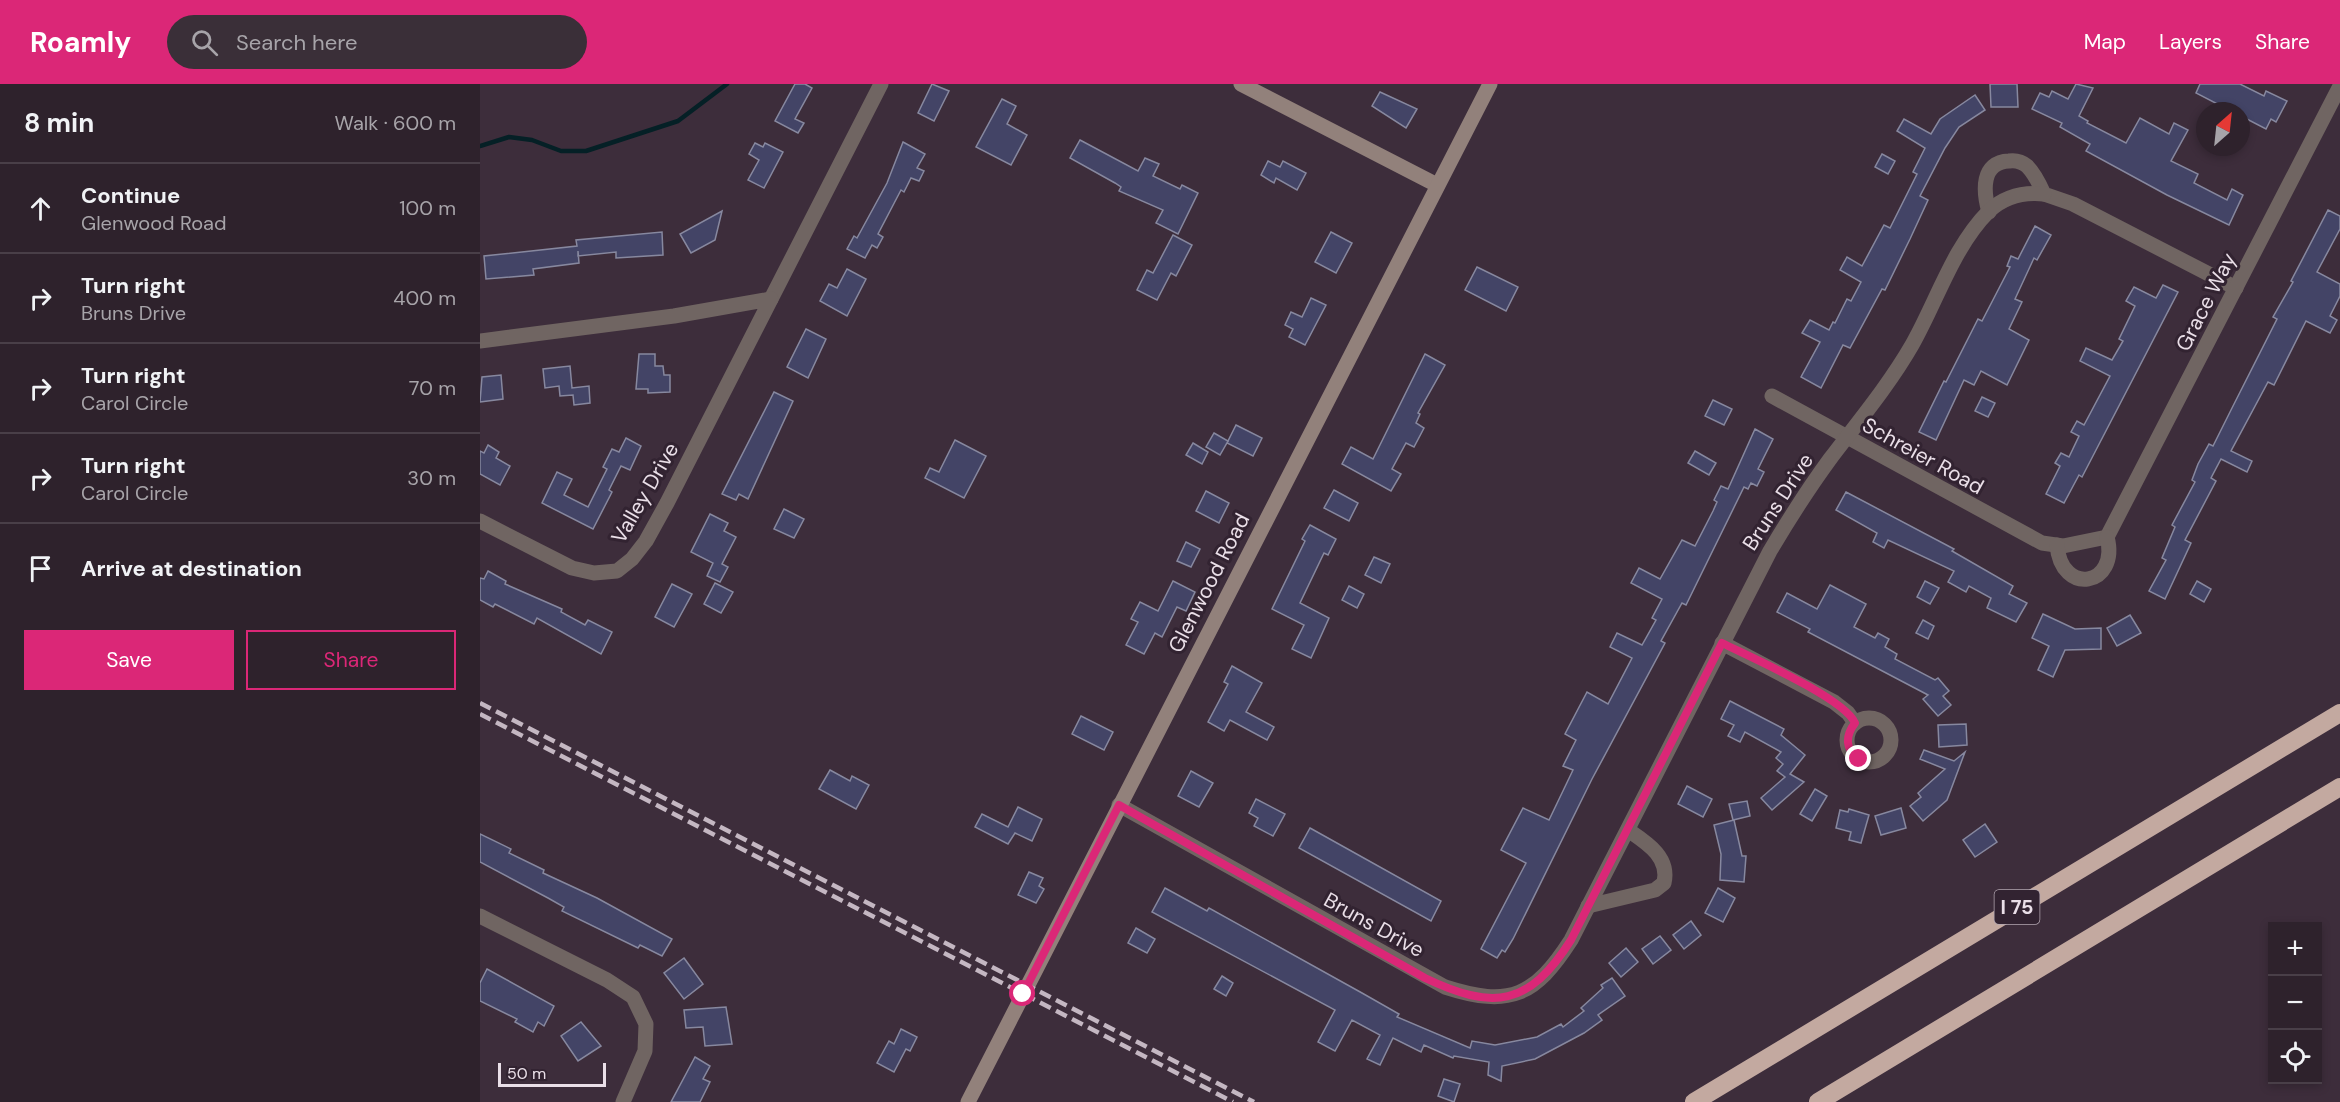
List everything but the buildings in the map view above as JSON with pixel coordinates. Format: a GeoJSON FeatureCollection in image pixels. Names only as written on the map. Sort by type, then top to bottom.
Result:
{"type":"FeatureCollection","features":[{"type":"Feature","properties":{"kind":"highway","name":"I 75"},"geometry":{"type":"LineString","coordinates":[[1694,1102],[2340,713]]}},
{"type":"Feature","properties":{"kind":"highway"},"geometry":{"type":"LineString","coordinates":[[1818,1102],[2340,787]]}},
{"type":"Feature","properties":{"kind":"street","name":"Valley Drive"},"geometry":{"type":"LineString","coordinates":[[480,522],[572,568],[594,573],[617,571],[632,559],[662,513],[881,84]]}},
{"type":"Feature","properties":{"kind":"street"},"geometry":{"type":"LineString","coordinates":[[1241,84],[1437,185]]}},
{"type":"Feature","properties":{"kind":"street","name":"Glenwood Road"},"geometry":{"type":"LineString","coordinates":[[968,1102],[1490,84]]}},
{"type":"Feature","properties":{"kind":"street","name":"Grace Way"},"geometry":{"type":"LineString","coordinates":[[2107,537],[2340,86]]}},
{"type":"Feature","properties":{"kind":"street"},"geometry":{"type":"LineString","coordinates":[[1989,212],[1985,181],[1990,169],[2000,161],[2017,160],[2028,167],[2044,194]]}},
{"type":"Feature","properties":{"kind":"street","name":"Bruns Drive"},"geometry":{"type":"LineString","coordinates":[[1119,805],[1425,978],[1466,994],[1488,997],[1511,995],[1537,984],[1559,959],[1588,906],[1770,550],[1798,504],[1889,381],[1912,344],[1963,247],[1989,212],[2014,196],[2044,194],[2073,204],[2236,288]]}},
{"type":"Feature","properties":{"kind":"street"},"geometry":{"type":"LineString","coordinates":[[480,341],[674,316],[771,299]]}},
{"type":"Feature","properties":{"kind":"street","name":"Schreier Road"},"geometry":{"type":"LineString","coordinates":[[1772,396],[2003,524],[2042,543],[2057,545],[2107,537]]}},
{"type":"Feature","properties":{"kind":"street"},"geometry":{"type":"LineString","coordinates":[[2057,545],[2061,565],[2068,574],[2083,580],[2096,578],[2106,568],[2110,556],[2107,537]]}},
{"type":"Feature","properties":{"kind":"street"},"geometry":{"type":"LineString","coordinates":[[1722,643],[1834,702],[1848,713],[1855,723]]}},
{"type":"Feature","properties":{"kind":"street"},"geometry":{"type":"LineString","coordinates":[[1588,906],[1655,890],[1664,883],[1667,870],[1661,857],[1628,830]]}},
{"type":"Feature","properties":{"kind":"street"},"geometry":{"type":"LineString","coordinates":[[480,916],[607,980],[633,997],[646,1024],[645,1051],[623,1102]]}},
{"type":"Feature","properties":{"kind":"waterway"},"geometry":{"type":"LineString","coordinates":[[480,146],[509,137],[532,140],[561,151],[586,151],[678,121],[727,84]]}},
{"type":"Feature","properties":{"kind":"railway"},"geometry":{"type":"LineString","coordinates":[[480,703],[1254,1102]]}},
{"type":"Feature","properties":{"kind":"railway"},"geometry":{"type":"LineString","coordinates":[[480,714],[1233,1102]]}},
{"type":"Feature","properties":{"kind":"route"},"geometry":{"type":"LineString","coordinates":[[1023,994],[1119,805],[1425,978],[1466,994],[1499,997],[1522,992],[1537,984],[1559,959],[1571,940],[1722,643],[1808,687],[1848,713],[1855,723],[1848,733],[1847,741],[1850,750],[1859,759]]}}]}
